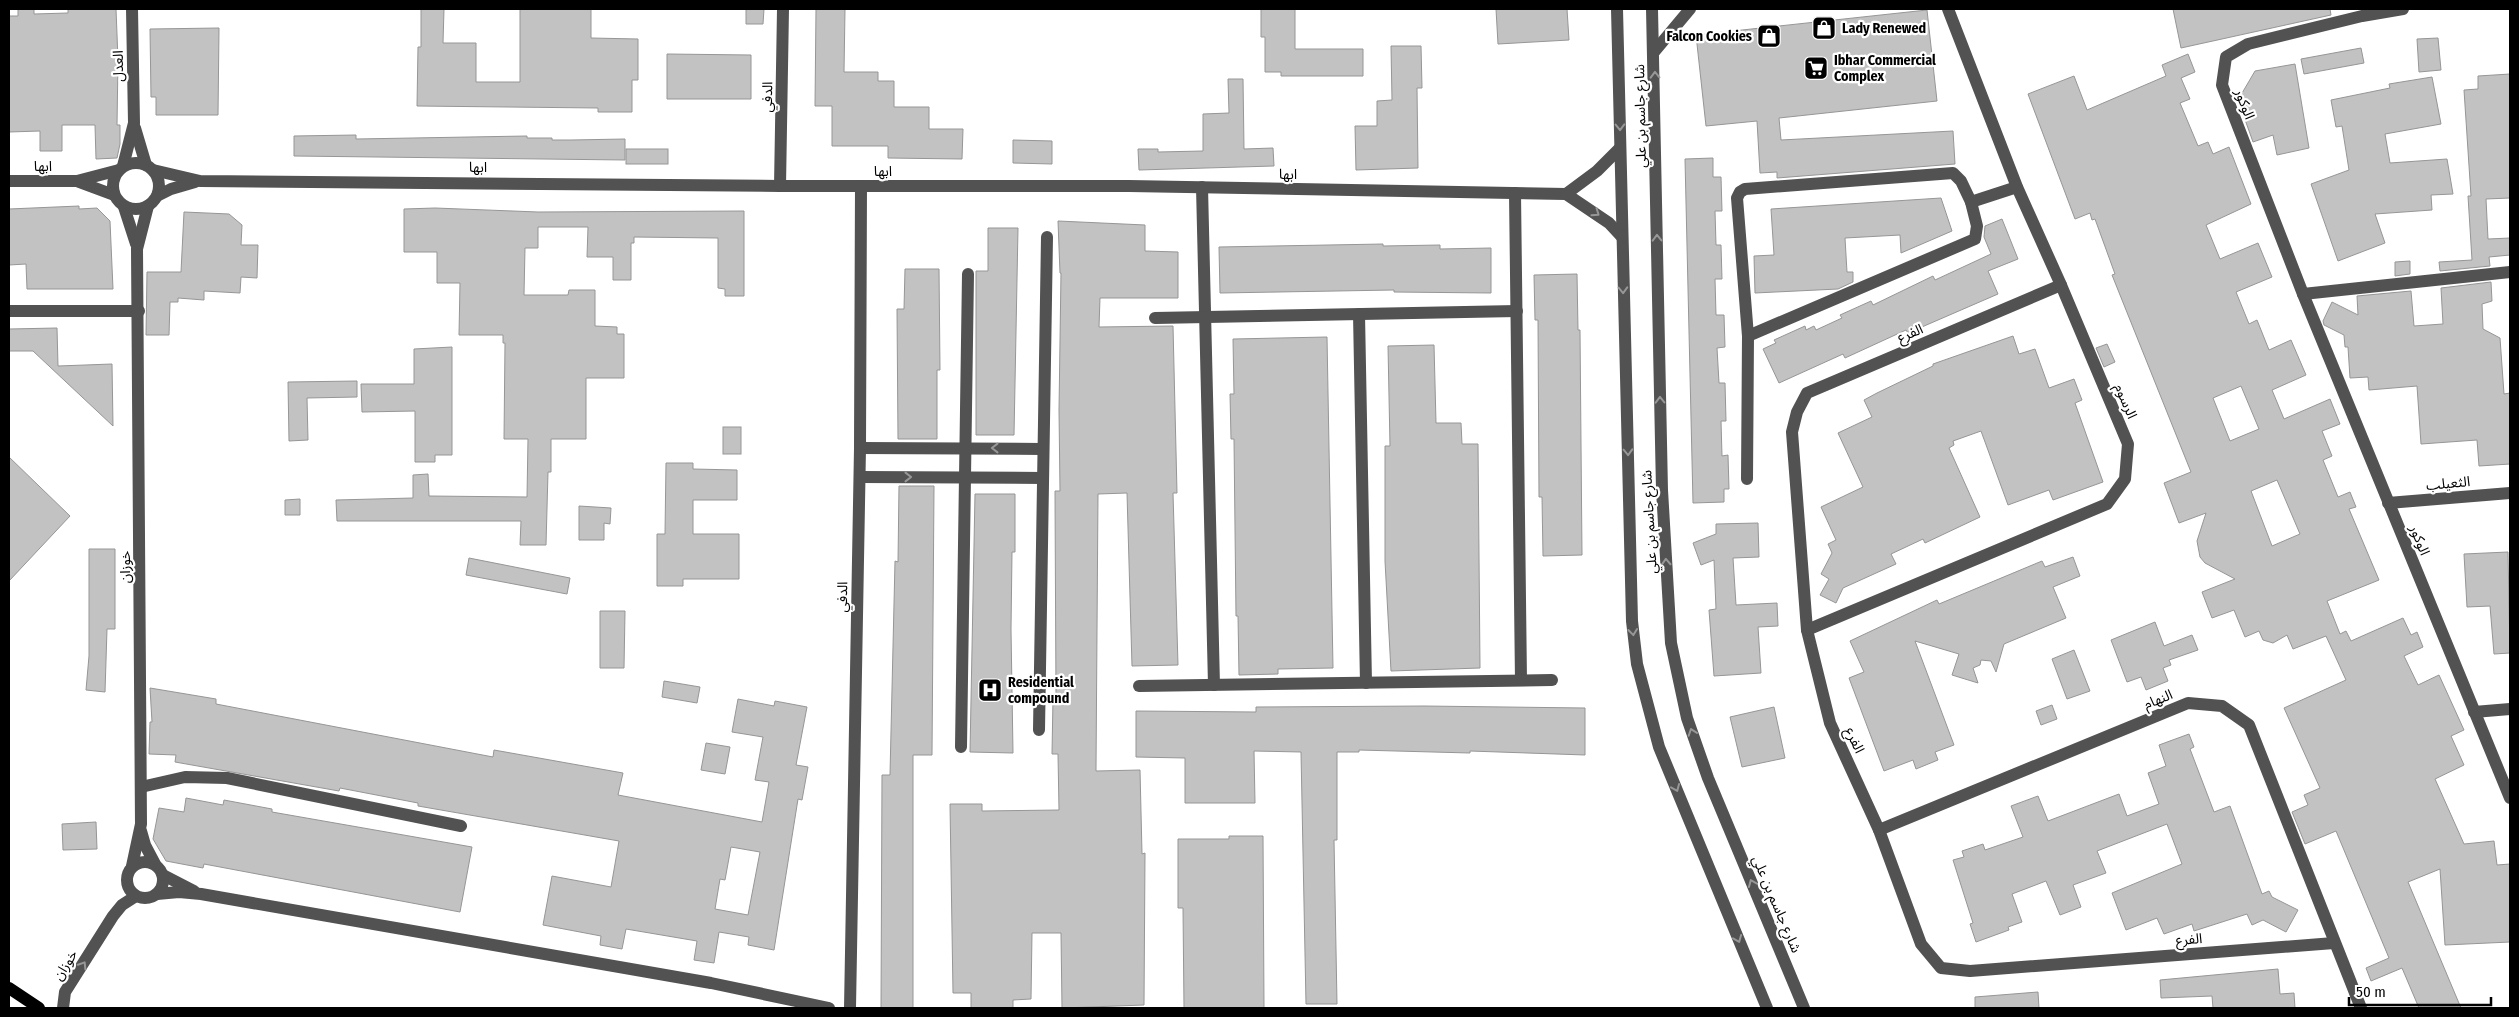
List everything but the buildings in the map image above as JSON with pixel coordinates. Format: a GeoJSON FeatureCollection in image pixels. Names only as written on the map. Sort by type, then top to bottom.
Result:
{"type":"FeatureCollection","features":[{"type":"Feature","properties":{"kind":"main road"},"geometry":{"type":"LineString","coordinates":[[9,988],[38,1007]]}},
{"type":"Feature","properties":{"kind":"main road"},"geometry":{"type":"LineString","coordinates":[[9,999],[38,1007]]}},
{"type":"Feature","properties":{"kind":"street","name":"العدل"},"geometry":{"type":"LineString","coordinates":[[121,168],[134,123],[132,9]]}},
{"type":"Feature","properties":{"kind":"street","name":"الدفي"},"geometry":{"type":"LineString","coordinates":[[780,186],[783,9]]}},
{"type":"Feature","properties":{"kind":"street","name":"شارع جاسم بن علي"},"geometry":{"type":"LineString","coordinates":[[1617,9],[1632,622],[1637,664],[1659,747],[1767,1008]]}},
{"type":"Feature","properties":{"kind":"street","name":"شارع جاسم بن علي"},"geometry":{"type":"LineString","coordinates":[[1652,9],[1662,490],[1671,644],[1687,718],[1708,778],[1804,1008]]}},
{"type":"Feature","properties":{"kind":"street"},"geometry":{"type":"LineString","coordinates":[[1654,52],[1690,9]]}},
{"type":"Feature","properties":{"kind":"street","name":"الرسوم"},"geometry":{"type":"LineString","coordinates":[[1807,630],[2107,504],[2125,479],[2128,444],[2061,285],[2016,187],[1948,9]]}},
{"type":"Feature","properties":{"kind":"street","name":"الوكور"},"geometry":{"type":"LineString","coordinates":[[2403,9],[2362,12],[2248,44],[2226,57],[2222,85],[2303,294],[2510,798]]}},
{"type":"Feature","properties":{"kind":"street","name":"العدل"},"geometry":{"type":"LineString","coordinates":[[134,123],[150,168]]}},
{"type":"Feature","properties":{"kind":"street"},"geometry":{"type":"LineString","coordinates":[[1620,148],[1597,172],[1566,194],[1609,223],[1622,237]]}},
{"type":"Feature","properties":{"kind":"street"},"geometry":{"type":"LineString","coordinates":[[131,163],[150,168],[159,182],[157,196],[148,206],[136,210],[124,207],[114,195],[114,178],[121,168],[131,163]]}},
{"type":"Feature","properties":{"kind":"street","name":"ابها"},"geometry":{"type":"LineString","coordinates":[[9,181],[77,181],[121,168]]}},
{"type":"Feature","properties":{"kind":"street","name":"ابها"},"geometry":{"type":"LineString","coordinates":[[150,168],[200,181],[780,186],[1202,187],[1566,194]]}},
{"type":"Feature","properties":{"kind":"street"},"geometry":{"type":"LineString","coordinates":[[1747,479],[1748,336],[1737,198],[1740,192],[1745,189],[1953,173],[1961,181],[1977,226],[1975,239],[1748,336]]}},
{"type":"Feature","properties":{"kind":"street","name":"ابها"},"geometry":{"type":"LineString","coordinates":[[77,181],[114,195]]}},
{"type":"Feature","properties":{"kind":"street","name":"ابها"},"geometry":{"type":"LineString","coordinates":[[157,196],[171,189],[200,181]]}},
{"type":"Feature","properties":{"kind":"street","name":"الدفي"},"geometry":{"type":"LineString","coordinates":[[850,1008],[860,477],[861,186]]}},
{"type":"Feature","properties":{"kind":"street"},"geometry":{"type":"LineString","coordinates":[[1202,187],[1214,685]]}},
{"type":"Feature","properties":{"kind":"street"},"geometry":{"type":"LineString","coordinates":[[1970,202],[2016,187]]}},
{"type":"Feature","properties":{"kind":"street"},"geometry":{"type":"LineString","coordinates":[[1515,193],[1521,680]]}},
{"type":"Feature","properties":{"kind":"street","name":"خوزان"},"geometry":{"type":"LineString","coordinates":[[137,249],[148,206]]}},
{"type":"Feature","properties":{"kind":"street","name":"خوزان"},"geometry":{"type":"LineString","coordinates":[[124,207],[137,249],[139,311],[141,824],[145,845],[155,864]]}},
{"type":"Feature","properties":{"kind":"street"},"geometry":{"type":"LineString","coordinates":[[1038,730],[1048,237]]}},
{"type":"Feature","properties":{"kind":"street"},"geometry":{"type":"LineString","coordinates":[[2303,294],[2510,272]]}},
{"type":"Feature","properties":{"kind":"street"},"geometry":{"type":"LineString","coordinates":[[961,746],[968,274]]}},
{"type":"Feature","properties":{"kind":"street","name":"الفرع"},"geometry":{"type":"LineString","coordinates":[[2061,285],[1807,393],[1797,412],[1792,432],[1807,630],[1830,723],[1879,830],[1920,944],[1941,968],[1970,971],[2334,943]]}},
{"type":"Feature","properties":{"kind":"street"},"geometry":{"type":"LineString","coordinates":[[9,311],[139,311]]}},
{"type":"Feature","properties":{"kind":"street"},"geometry":{"type":"LineString","coordinates":[[1155,318],[1517,311]]}},
{"type":"Feature","properties":{"kind":"street"},"geometry":{"type":"LineString","coordinates":[[1359,314],[1366,682]]}},
{"type":"Feature","properties":{"kind":"street"},"geometry":{"type":"LineString","coordinates":[[860,448],[1044,449]]}},
{"type":"Feature","properties":{"kind":"street"},"geometry":{"type":"LineString","coordinates":[[860,477],[1043,478]]}},
{"type":"Feature","properties":{"kind":"street","name":"الثعيلب"},"geometry":{"type":"LineString","coordinates":[[2388,503],[2510,493]]}},
{"type":"Feature","properties":{"kind":"street"},"geometry":{"type":"LineString","coordinates":[[1139,686],[1552,680]]}},
{"type":"Feature","properties":{"kind":"street","name":"النهام"},"geometry":{"type":"LineString","coordinates":[[1879,830],[2188,703],[2222,706],[2249,725],[2361,1008]]}},
{"type":"Feature","properties":{"kind":"street"},"geometry":{"type":"LineString","coordinates":[[2474,712],[2510,710]]}},
{"type":"Feature","properties":{"kind":"street"},"geometry":{"type":"LineString","coordinates":[[141,787],[185,778],[227,778],[462,826]]}},
{"type":"Feature","properties":{"kind":"street","name":"خوزان"},"geometry":{"type":"LineString","coordinates":[[132,866],[141,824]]}},
{"type":"Feature","properties":{"kind":"street"},"geometry":{"type":"LineString","coordinates":[[163,875],[161,889],[150,898],[136,896],[128,884],[128,877],[132,866],[141,862],[155,864],[163,875],[201,894]]}},
{"type":"Feature","properties":{"kind":"street"},"geometry":{"type":"LineString","coordinates":[[157,894],[179,892],[201,894],[711,983],[828,1008]]}},
{"type":"Feature","properties":{"kind":"street","name":"خوزان"},"geometry":{"type":"LineString","coordinates":[[63,1008],[66,992],[113,916],[122,905],[136,896]]}},
{"type":"Feature","properties":{"kind":"place","name":"Lady Renewed"},"geometry":{"type":"Point","coordinates":[1824,28]}},
{"type":"Feature","properties":{"kind":"place","name":"Falcon Cookies"},"geometry":{"type":"Point","coordinates":[1769,36]}},
{"type":"Feature","properties":{"kind":"place","name":"Ibhar Commercial Complex"},"geometry":{"type":"Point","coordinates":[1816,68]}},
{"type":"Feature","properties":{"kind":"place","name":"Residential compound"},"geometry":{"type":"Point","coordinates":[990,690]}}]}
